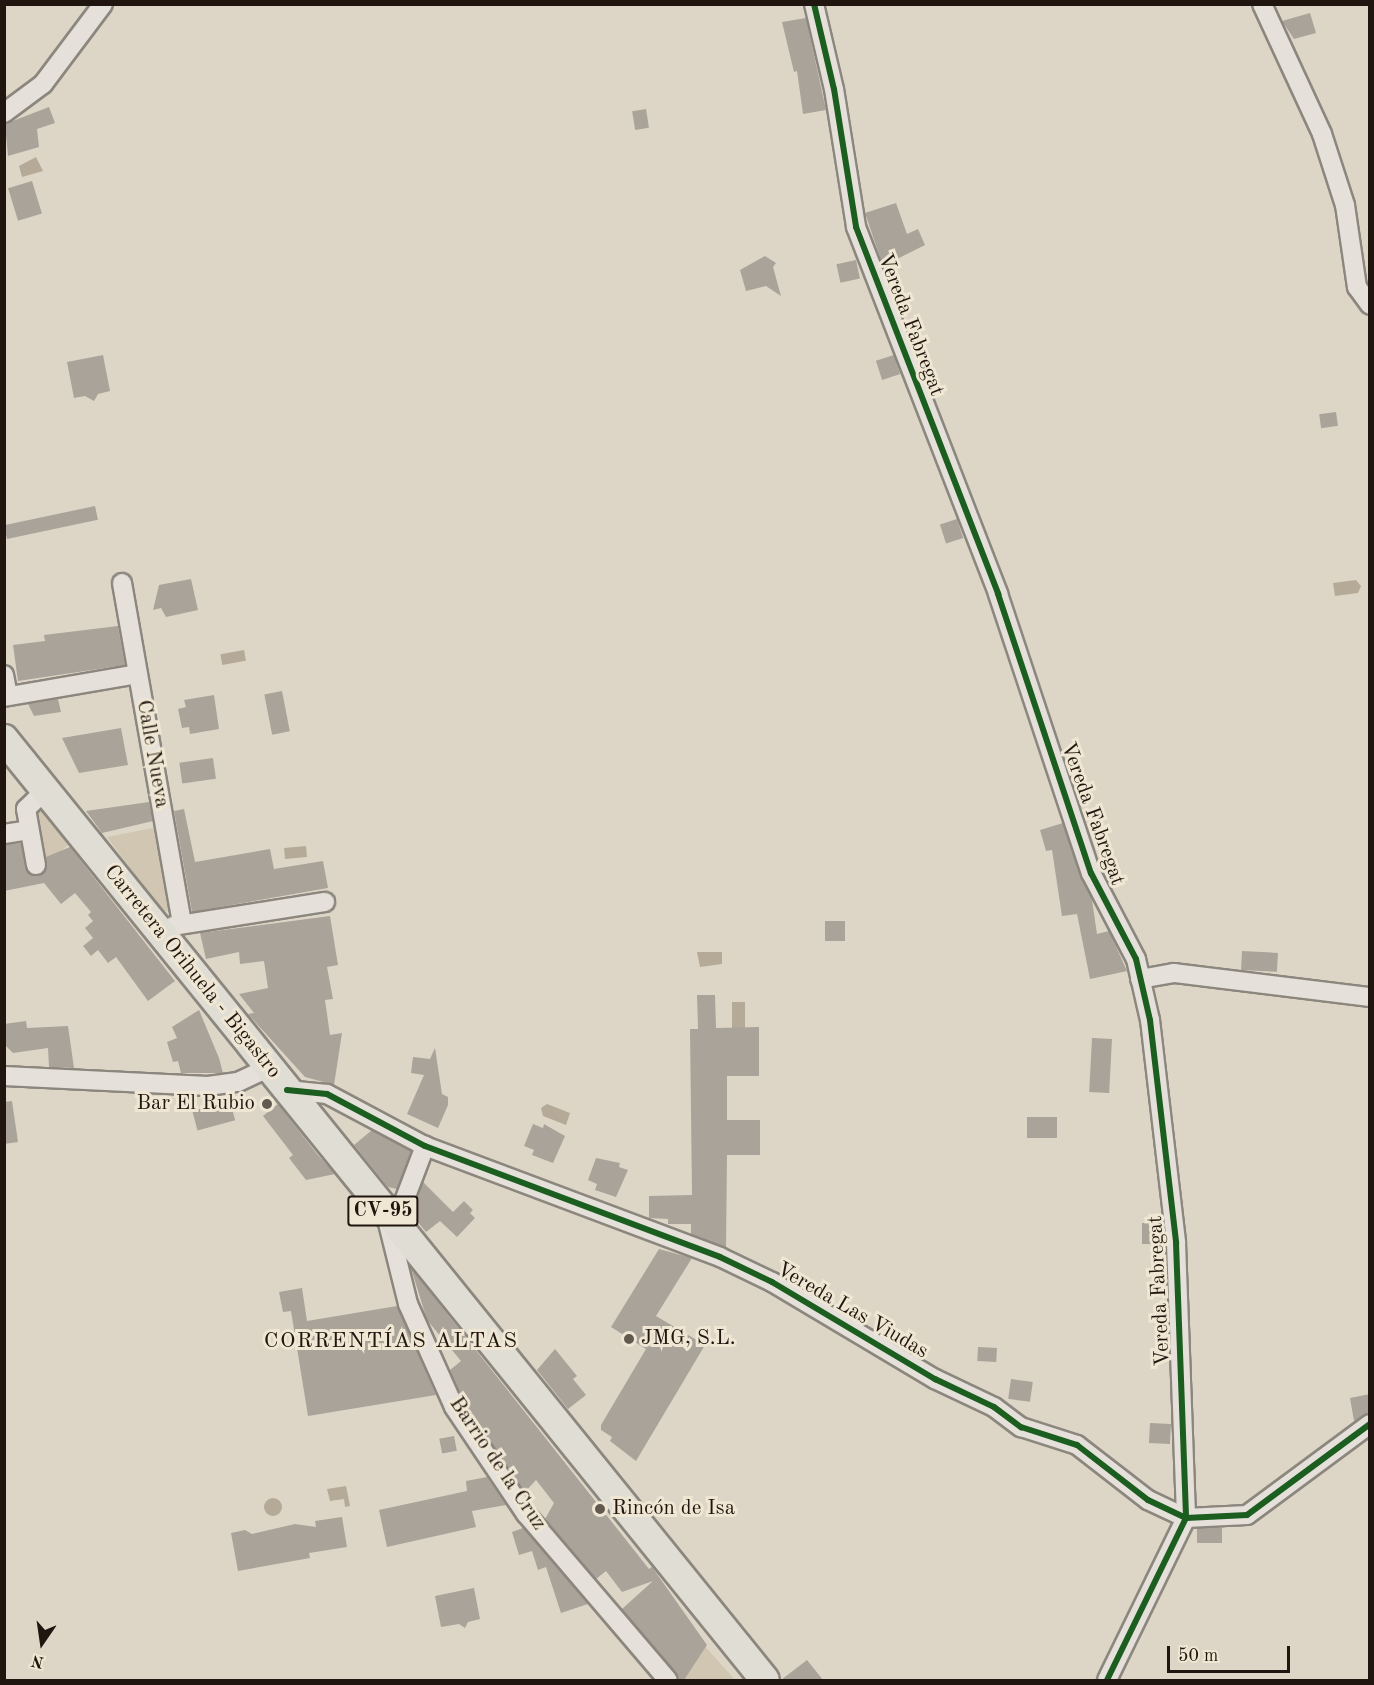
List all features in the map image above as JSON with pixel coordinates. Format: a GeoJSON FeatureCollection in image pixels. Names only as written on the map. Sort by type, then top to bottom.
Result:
{"type":"FeatureCollection","features":[{"type":"Feature","properties":{"kind":"main road","name":"Carretera Orihuela - Bigastro"},"geometry":{"type":"LineString","coordinates":[[4,739],[46,790],[170,926],[287,1090],[765,1680]]}},
{"type":"Feature","properties":{"kind":"street"},"geometry":{"type":"LineString","coordinates":[[4,113],[43,84],[103,4]]}},
{"type":"Feature","properties":{"kind":"street","name":"Vereda Fabregat"},"geometry":{"type":"LineString","coordinates":[[814,4],[834,89],[856,227],[999,594],[1091,873],[1136,959],[1150,1020],[1176,1243],[1186,1518],[1107,1680]]}},
{"type":"Feature","properties":{"kind":"street"},"geometry":{"type":"LineString","coordinates":[[1262,4],[1322,134],[1345,206],[1357,287],[1370,305]]}},
{"type":"Feature","properties":{"kind":"street","name":"Calle Nueva"},"geometry":{"type":"LineString","coordinates":[[122,583],[137,674],[170,926]]}},
{"type":"Feature","properties":{"kind":"street"},"geometry":{"type":"LineString","coordinates":[[4,675],[6,696],[137,674]]}},
{"type":"Feature","properties":{"kind":"street"},"geometry":{"type":"LineString","coordinates":[[36,865],[26,809],[46,790]]}},
{"type":"Feature","properties":{"kind":"street"},"geometry":{"type":"LineString","coordinates":[[4,834],[30,830]]}},
{"type":"Feature","properties":{"kind":"street"},"geometry":{"type":"LineString","coordinates":[[170,926],[325,902]]}},
{"type":"Feature","properties":{"kind":"street"},"geometry":{"type":"LineString","coordinates":[[1140,979],[1174,973],[1370,997]]}},
{"type":"Feature","properties":{"kind":"street"},"geometry":{"type":"LineString","coordinates":[[4,1076],[208,1086],[238,1082],[270,1066]]}},
{"type":"Feature","properties":{"kind":"street","name":"Vereda Las Viudas"},"geometry":{"type":"LineString","coordinates":[[287,1090],[327,1094],[425,1146],[720,1257],[772,1282],[935,1379],[994,1407],[1021,1427],[1077,1445],[1148,1500],[1186,1518],[1247,1515],[1370,1424]]}},
{"type":"Feature","properties":{"kind":"street"},"geometry":{"type":"LineString","coordinates":[[391,1220],[425,1146]]}},
{"type":"Feature","properties":{"kind":"street","name":"Barrio de la Cruz"},"geometry":{"type":"LineString","coordinates":[[391,1220],[408,1304],[454,1407],[526,1514],[668,1680]]}},
{"type":"Feature","properties":{"kind":"shaded area"},"geometry":{"type":"Polygon","coordinates":[[[36,157],[43,171],[22,177],[19,166],[36,157]]]}},
{"type":"Feature","properties":{"kind":"shaded area"},"geometry":{"type":"Polygon","coordinates":[[[1356,580],[1361,586],[1358,593],[1335,596],[1333,583],[1356,580]]]}},
{"type":"Feature","properties":{"kind":"shaded area"},"geometry":{"type":"Polygon","coordinates":[[[244,650],[246,661],[222,665],[220,654],[244,650]]]}},
{"type":"Feature","properties":{"kind":"shaded area"},"geometry":{"type":"Polygon","coordinates":[[[42,809],[68,845],[42,867],[31,819],[42,809]]]}},
{"type":"Feature","properties":{"kind":"shaded area"},"geometry":{"type":"Polygon","coordinates":[[[158,827],[176,909],[163,912],[107,837],[158,827]]]}},
{"type":"Feature","properties":{"kind":"shaded area"},"geometry":{"type":"Polygon","coordinates":[[[306,846],[307,857],[285,859],[284,848],[306,846]]]}},
{"type":"Feature","properties":{"kind":"shaded area"},"geometry":{"type":"Polygon","coordinates":[[[697,952],[722,952],[722,964],[700,967],[697,952]]]}},
{"type":"Feature","properties":{"kind":"shaded area"},"geometry":{"type":"Polygon","coordinates":[[[732,1002],[745,1002],[745,1030],[732,1030],[732,1002]]]}},
{"type":"Feature","properties":{"kind":"shaded area"},"geometry":{"type":"Polygon","coordinates":[[[547,1104],[570,1113],[566,1125],[543,1116],[541,1108],[547,1104]]]}},
{"type":"Feature","properties":{"kind":"shaded area"},"geometry":{"type":"Polygon","coordinates":[[[346,1486],[350,1506],[345,1507],[344,1499],[330,1501],[327,1489],[346,1486]]]}},
{"type":"Feature","properties":{"kind":"shaded area"},"geometry":{"type":"Polygon","coordinates":[[[273,1498],[279,1501],[282,1507],[279,1513],[273,1516],[267,1513],[264,1507],[267,1501],[273,1498]]]}},
{"type":"Feature","properties":{"kind":"shaded area"},"geometry":{"type":"Polygon","coordinates":[[[703,1644],[735,1680],[681,1680],[703,1644]]]}},
{"type":"Feature","properties":{"kind":"building"},"geometry":{"type":"Polygon","coordinates":[[[1310,13],[1316,33],[1294,39],[1282,21],[1310,13]]]}},
{"type":"Feature","properties":{"kind":"building"},"geometry":{"type":"Polygon","coordinates":[[[806,18],[826,110],[803,114],[797,71],[794,72],[782,22],[806,18]]]}},
{"type":"Feature","properties":{"kind":"building"},"geometry":{"type":"Polygon","coordinates":[[[49,107],[55,123],[37,129],[39,147],[8,156],[5,124],[49,107]]]}},
{"type":"Feature","properties":{"kind":"building"},"geometry":{"type":"Polygon","coordinates":[[[646,109],[649,128],[635,130],[632,111],[646,109]]]}},
{"type":"Feature","properties":{"kind":"building"},"geometry":{"type":"Polygon","coordinates":[[[32,181],[42,214],[18,221],[8,188],[32,181]]]}},
{"type":"Feature","properties":{"kind":"building"},"geometry":{"type":"Polygon","coordinates":[[[896,203],[907,234],[918,229],[925,245],[883,266],[865,213],[896,203]]]}},
{"type":"Feature","properties":{"kind":"building"},"geometry":{"type":"Polygon","coordinates":[[[765,256],[776,263],[773,267],[781,296],[766,286],[746,291],[740,270],[765,256]]]}},
{"type":"Feature","properties":{"kind":"building"},"geometry":{"type":"Polygon","coordinates":[[[856,260],[860,279],[840,283],[836,264],[856,260]]]}},
{"type":"Feature","properties":{"kind":"building"},"geometry":{"type":"Polygon","coordinates":[[[103,355],[110,391],[98,394],[94,401],[85,396],[74,398],[67,362],[103,355]]]}},
{"type":"Feature","properties":{"kind":"building"},"geometry":{"type":"Polygon","coordinates":[[[894,355],[900,374],[882,380],[876,361],[894,355]]]}},
{"type":"Feature","properties":{"kind":"building"},"geometry":{"type":"Polygon","coordinates":[[[1336,412],[1338,426],[1321,428],[1319,414],[1336,412]]]}},
{"type":"Feature","properties":{"kind":"building"},"geometry":{"type":"Polygon","coordinates":[[[95,506],[98,520],[7,539],[4,525],[95,506]]]}},
{"type":"Feature","properties":{"kind":"building"},"geometry":{"type":"Polygon","coordinates":[[[957,519],[963,538],[946,544],[940,525],[957,519]]]}},
{"type":"Feature","properties":{"kind":"building"},"geometry":{"type":"Polygon","coordinates":[[[191,579],[198,610],[166,617],[161,608],[153,610],[159,585],[191,579]]]}},
{"type":"Feature","properties":{"kind":"building"},"geometry":{"type":"Polygon","coordinates":[[[118,626],[125,665],[18,681],[13,645],[45,641],[44,635],[118,626]]]}},
{"type":"Feature","properties":{"kind":"building"},"geometry":{"type":"Polygon","coordinates":[[[282,691],[290,731],[272,735],[264,694],[282,691]]]}},
{"type":"Feature","properties":{"kind":"building"},"geometry":{"type":"Polygon","coordinates":[[[214,695],[219,729],[190,734],[189,727],[182,728],[178,709],[186,707],[184,700],[214,695]]]}},
{"type":"Feature","properties":{"kind":"building"},"geometry":{"type":"Polygon","coordinates":[[[58,699],[61,712],[34,716],[28,704],[58,699]]]}},
{"type":"Feature","properties":{"kind":"building"},"geometry":{"type":"Polygon","coordinates":[[[121,728],[128,765],[79,773],[62,738],[121,728]]]}},
{"type":"Feature","properties":{"kind":"building"},"geometry":{"type":"Polygon","coordinates":[[[213,758],[216,779],[182,784],[179,763],[213,758]]]}},
{"type":"Feature","properties":{"kind":"building"},"geometry":{"type":"Polygon","coordinates":[[[149,802],[153,821],[102,833],[86,811],[149,802]]]}},
{"type":"Feature","properties":{"kind":"building"},"geometry":{"type":"Polygon","coordinates":[[[184,809],[195,862],[270,849],[274,869],[323,861],[328,888],[192,912],[174,811],[184,809]]]}},
{"type":"Feature","properties":{"kind":"building"},"geometry":{"type":"Polygon","coordinates":[[[1063,823],[1092,900],[1097,934],[1109,931],[1127,971],[1090,979],[1077,914],[1062,916],[1052,850],[1046,851],[1040,830],[1063,823]]]}},
{"type":"Feature","properties":{"kind":"building"},"geometry":{"type":"Polygon","coordinates":[[[21,843],[25,868],[33,876],[46,869],[46,857],[70,847],[175,981],[148,1001],[116,957],[108,963],[98,950],[91,956],[83,946],[93,938],[85,928],[93,921],[88,915],[91,912],[75,893],[61,904],[44,883],[4,891],[4,845],[21,843]]]}},
{"type":"Feature","properties":{"kind":"building"},"geometry":{"type":"Polygon","coordinates":[[[330,916],[338,965],[327,967],[333,999],[325,1000],[330,1035],[342,1033],[334,1085],[305,1077],[248,1014],[254,1013],[239,994],[268,988],[264,961],[240,964],[239,952],[206,959],[200,933],[330,916]]]}},
{"type":"Feature","properties":{"kind":"building"},"geometry":{"type":"Polygon","coordinates":[[[825,921],[845,921],[845,941],[825,941],[825,921]]]}},
{"type":"Feature","properties":{"kind":"building"},"geometry":{"type":"Polygon","coordinates":[[[1242,951],[1278,953],[1277,972],[1241,970],[1242,951]]]}},
{"type":"Feature","properties":{"kind":"building"},"geometry":{"type":"Polygon","coordinates":[[[697,995],[715,995],[716,1028],[759,1027],[759,1076],[727,1076],[727,1120],[760,1120],[760,1155],[727,1155],[726,1248],[691,1234],[691,1224],[668,1224],[668,1219],[649,1218],[649,1196],[692,1195],[690,1029],[698,1029],[697,995]]]}},
{"type":"Feature","properties":{"kind":"building"},"geometry":{"type":"Polygon","coordinates":[[[199,1010],[223,1073],[181,1073],[178,1061],[173,1062],[167,1042],[177,1038],[172,1027],[199,1010]]]}},
{"type":"Feature","properties":{"kind":"building"},"geometry":{"type":"Polygon","coordinates":[[[26,1021],[27,1028],[68,1026],[74,1068],[49,1067],[48,1048],[13,1053],[4,1044],[4,1024],[26,1021]]]}},
{"type":"Feature","properties":{"kind":"building"},"geometry":{"type":"Polygon","coordinates":[[[1092,1038],[1112,1039],[1109,1093],[1089,1092],[1092,1038]]]}},
{"type":"Feature","properties":{"kind":"building"},"geometry":{"type":"Polygon","coordinates":[[[435,1048],[442,1094],[448,1097],[448,1105],[438,1128],[407,1114],[424,1075],[411,1073],[413,1057],[430,1059],[435,1048]]]}},
{"type":"Feature","properties":{"kind":"building"},"geometry":{"type":"Polygon","coordinates":[[[12,1101],[18,1142],[4,1144],[4,1102],[12,1101]]]}},
{"type":"Feature","properties":{"kind":"building"},"geometry":{"type":"Polygon","coordinates":[[[230,1101],[235,1120],[198,1130],[192,1111],[230,1101]]]}},
{"type":"Feature","properties":{"kind":"building"},"geometry":{"type":"Polygon","coordinates":[[[278,1104],[335,1174],[306,1180],[289,1158],[293,1155],[263,1116],[278,1104]]]}},
{"type":"Feature","properties":{"kind":"building"},"geometry":{"type":"Polygon","coordinates":[[[1027,1117],[1057,1117],[1057,1138],[1027,1138],[1027,1117]]]}},
{"type":"Feature","properties":{"kind":"building"},"geometry":{"type":"Polygon","coordinates":[[[533,1124],[543,1128],[544,1124],[565,1136],[553,1163],[532,1155],[534,1150],[524,1146],[533,1124]]]}},
{"type":"Feature","properties":{"kind":"building"},"geometry":{"type":"Polygon","coordinates":[[[372,1130],[411,1151],[397,1189],[388,1187],[354,1145],[372,1130]]]}},
{"type":"Feature","properties":{"kind":"building"},"geometry":{"type":"Polygon","coordinates":[[[596,1158],[620,1163],[619,1167],[628,1170],[616,1197],[595,1190],[597,1184],[588,1180],[596,1158]]]}},
{"type":"Feature","properties":{"kind":"building"},"geometry":{"type":"Polygon","coordinates":[[[423,1182],[453,1212],[464,1201],[473,1210],[470,1213],[475,1218],[457,1237],[440,1221],[426,1232],[411,1214],[423,1182]]]}},
{"type":"Feature","properties":{"kind":"building"},"geometry":{"type":"Polygon","coordinates":[[[1142,1223],[1162,1223],[1162,1244],[1142,1244],[1142,1223]]]}},
{"type":"Feature","properties":{"kind":"building"},"geometry":{"type":"Polygon","coordinates":[[[659,1249],[692,1258],[656,1316],[705,1345],[636,1461],[610,1441],[612,1437],[601,1430],[601,1425],[646,1349],[611,1327],[659,1249]]]}},
{"type":"Feature","properties":{"kind":"building"},"geometry":{"type":"Polygon","coordinates":[[[411,1268],[649,1569],[652,1567],[707,1645],[684,1680],[680,1680],[622,1609],[653,1581],[622,1592],[606,1571],[596,1579],[545,1519],[554,1503],[536,1480],[525,1492],[464,1402],[450,1370],[461,1361],[427,1320],[411,1268]]]}},
{"type":"Feature","properties":{"kind":"building"},"geometry":{"type":"Polygon","coordinates":[[[302,1288],[307,1321],[397,1306],[436,1395],[308,1416],[291,1311],[283,1312],[279,1292],[302,1288]]]}},
{"type":"Feature","properties":{"kind":"building"},"geometry":{"type":"Polygon","coordinates":[[[978,1347],[997,1348],[996,1362],[977,1361],[978,1347]]]}},
{"type":"Feature","properties":{"kind":"building"},"geometry":{"type":"Polygon","coordinates":[[[555,1349],[577,1376],[573,1379],[586,1395],[568,1409],[537,1370],[555,1349]]]}},
{"type":"Feature","properties":{"kind":"building"},"geometry":{"type":"Polygon","coordinates":[[[1011,1379],[1033,1382],[1030,1402],[1008,1399],[1011,1379]]]}},
{"type":"Feature","properties":{"kind":"building"},"geometry":{"type":"Polygon","coordinates":[[[1370,1394],[1370,1413],[1354,1421],[1350,1398],[1370,1394]]]}},
{"type":"Feature","properties":{"kind":"building"},"geometry":{"type":"Polygon","coordinates":[[[1150,1423],[1171,1424],[1170,1444],[1149,1443],[1150,1423]]]}},
{"type":"Feature","properties":{"kind":"building"},"geometry":{"type":"Polygon","coordinates":[[[454,1436],[457,1451],[442,1454],[439,1439],[454,1436]]]}},
{"type":"Feature","properties":{"kind":"building"},"geometry":{"type":"Polygon","coordinates":[[[487,1477],[506,1505],[472,1511],[476,1527],[387,1547],[379,1510],[467,1491],[466,1481],[487,1477]]]}},
{"type":"Feature","properties":{"kind":"building"},"geometry":{"type":"Polygon","coordinates":[[[342,1517],[347,1547],[309,1553],[310,1558],[238,1571],[231,1533],[245,1530],[252,1534],[295,1524],[316,1527],[315,1521],[342,1517]]]}},
{"type":"Feature","properties":{"kind":"building"},"geometry":{"type":"Polygon","coordinates":[[[523,1528],[588,1604],[561,1613],[546,1567],[538,1570],[532,1551],[519,1555],[512,1532],[523,1528]]]}},
{"type":"Feature","properties":{"kind":"building"},"geometry":{"type":"Polygon","coordinates":[[[1197,1528],[1222,1528],[1222,1543],[1197,1543],[1197,1528]]]}},
{"type":"Feature","properties":{"kind":"building"},"geometry":{"type":"Polygon","coordinates":[[[474,1588],[480,1619],[468,1622],[465,1628],[459,1624],[441,1627],[435,1596],[474,1588]]]}},
{"type":"Feature","properties":{"kind":"building"},"geometry":{"type":"Polygon","coordinates":[[[807,1660],[823,1680],[781,1680],[807,1660]]]}},
{"type":"Feature","properties":{"kind":"cycle path"},"geometry":{"type":"LineString","coordinates":[[814,4],[834,89],[856,227],[998,594],[1091,873],[1136,959],[1150,1020],[1176,1243],[1186,1518],[1107,1680]]}},
{"type":"Feature","properties":{"kind":"cycle path"},"geometry":{"type":"LineString","coordinates":[[287,1090],[327,1094],[425,1146],[720,1257],[772,1282],[935,1379],[994,1407],[1021,1427],[1077,1445],[1148,1500],[1186,1518],[1247,1515],[1370,1424]]}},
{"type":"Feature","properties":{"kind":"place","name":"Bar El Rubio"},"geometry":{"type":"Point","coordinates":[267,1104]}},
{"type":"Feature","properties":{"kind":"place","name":"JMG, S.L."},"geometry":{"type":"Point","coordinates":[629,1339]}},
{"type":"Feature","properties":{"kind":"place","name":"Rincón de Isa"},"geometry":{"type":"Point","coordinates":[600,1509]}},
{"type":"Feature","properties":{"kind":"district","name":"CORRENTÍAS ALTAS"},"geometry":{"type":"Point","coordinates":[391,1342]}}]}
